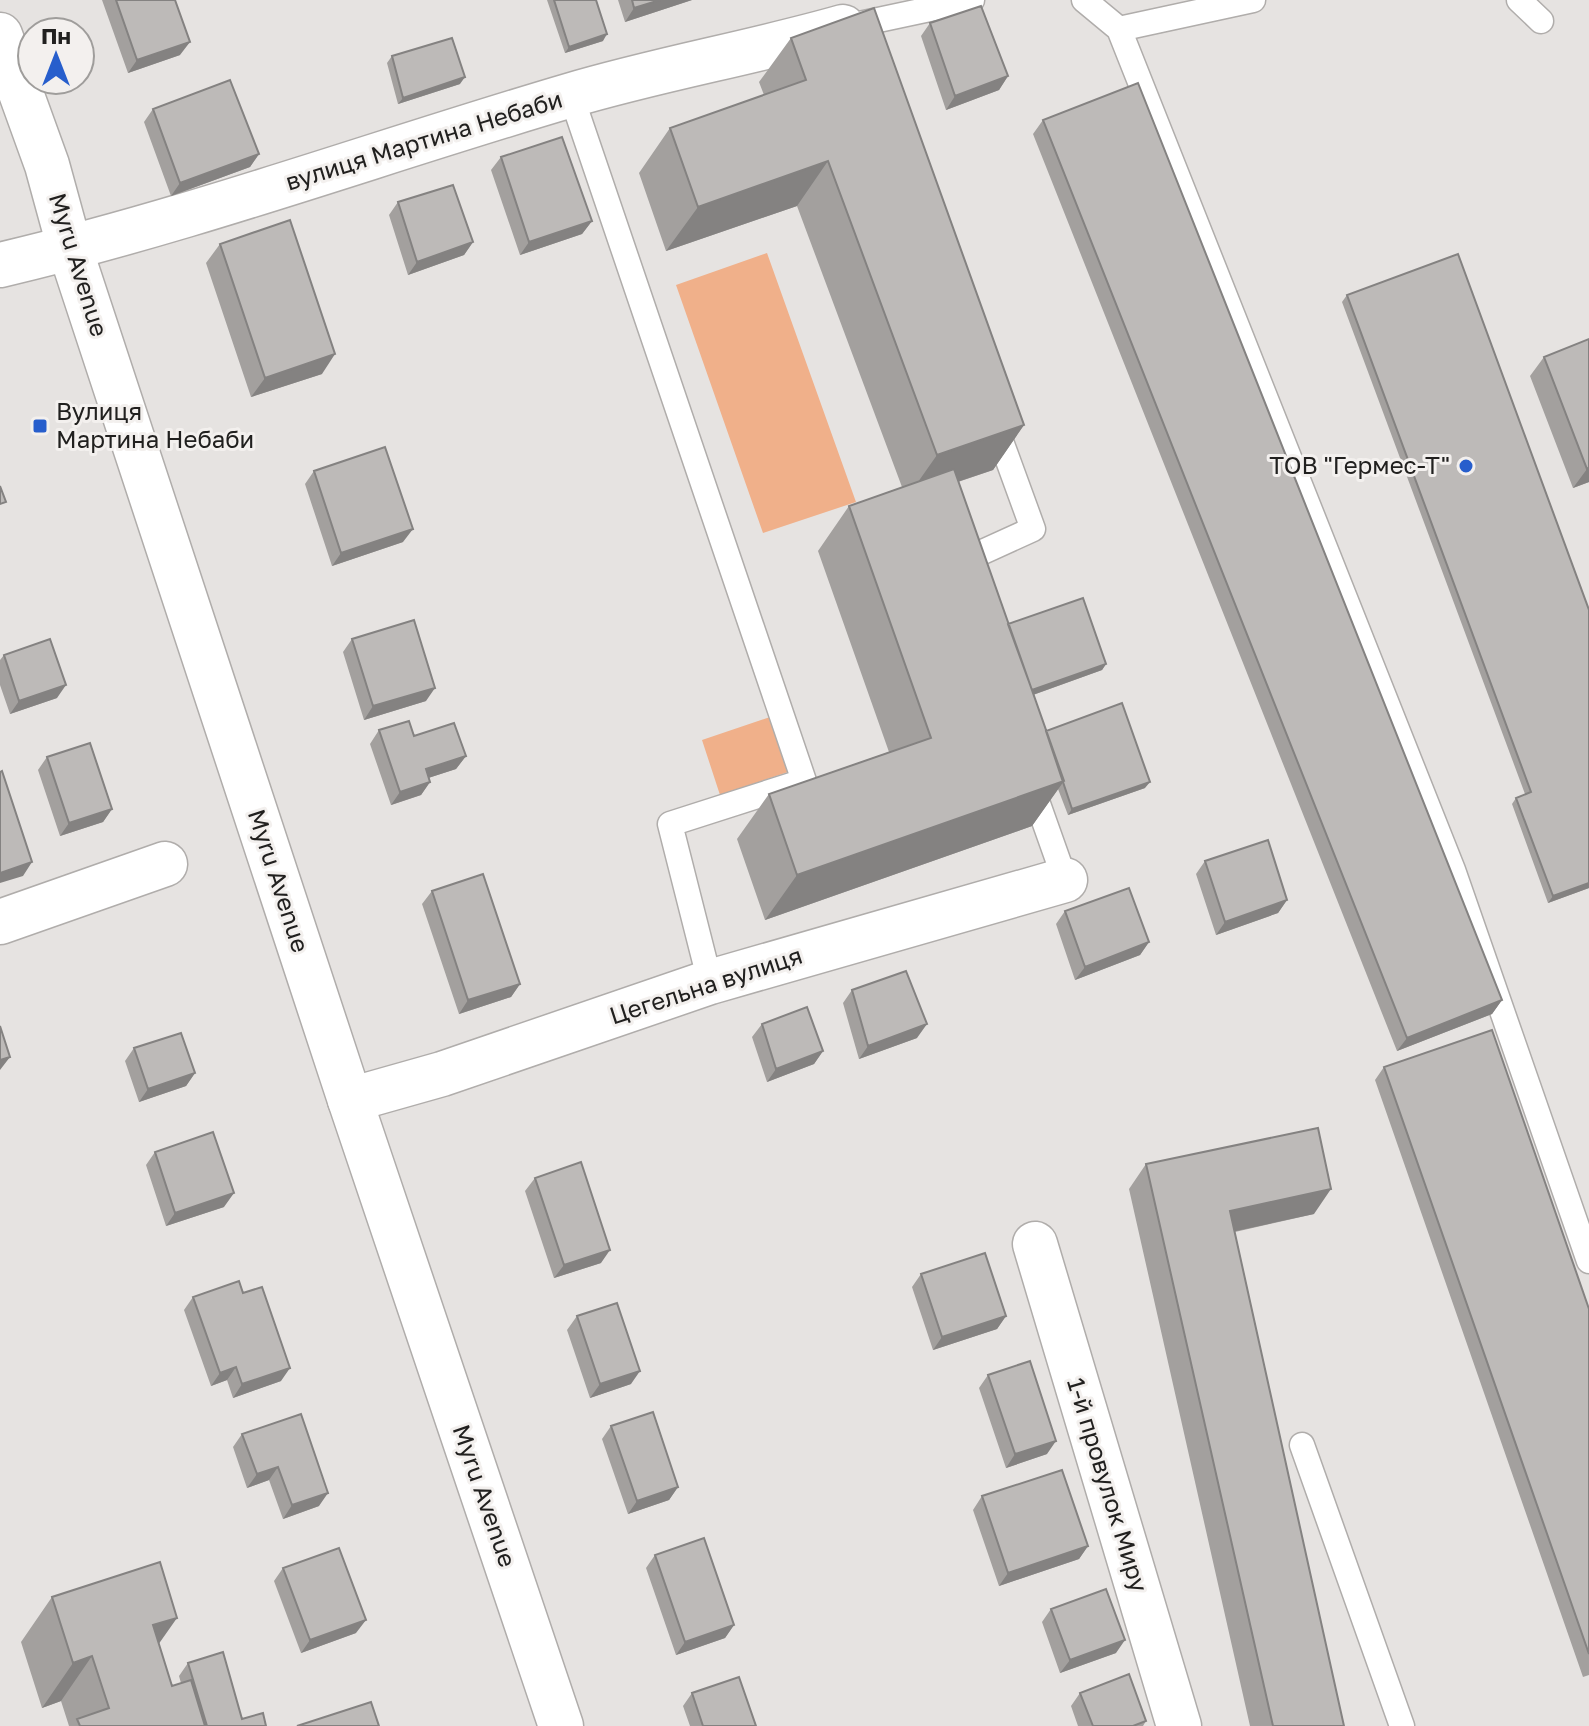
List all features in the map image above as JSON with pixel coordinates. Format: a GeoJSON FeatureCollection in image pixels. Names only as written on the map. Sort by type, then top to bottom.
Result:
{"type":"FeatureCollection","features":[{"type":"Feature","properties":{"kind":"street","name":"Myru Avenue"},"geometry":{"type":"LineString","coordinates":[[0,35],[47,165],[70,249],[350,1100],[561,1726]]}},
{"type":"Feature","properties":{"kind":"street","name":"вулиця Мартина Небаби"},"geometry":{"type":"LineString","coordinates":[[0,265],[70,249],[571,95],[764,50],[855,40]]}},
{"type":"Feature","properties":{"kind":"street"},"geometry":{"type":"LineString","coordinates":[[0,922],[165,864]]}},
{"type":"Feature","properties":{"kind":"street","name":"Цегельна вулиця"},"geometry":{"type":"LineString","coordinates":[[350,1100],[442,1074],[710,982],[1065,880]]}},
{"type":"Feature","properties":{"kind":"street","name":"1-й провулок Миру"},"geometry":{"type":"LineString","coordinates":[[1035,1244],[1179,1726]]}},
{"type":"Feature","properties":{"kind":"lane"},"geometry":{"type":"LineString","coordinates":[[855,40],[972,0]]}},
{"type":"Feature","properties":{"kind":"lane"},"geometry":{"type":"LineString","coordinates":[[1084,0],[1119,29],[1453,870],[1589,1261]]}},
{"type":"Feature","properties":{"kind":"lane"},"geometry":{"type":"LineString","coordinates":[[1119,29],[1253,0]]}},
{"type":"Feature","properties":{"kind":"lane"},"geometry":{"type":"LineString","coordinates":[[1519,0],[1541,21]]}},
{"type":"Feature","properties":{"kind":"lane"},"geometry":{"type":"LineString","coordinates":[[571,95],[804,781],[670,824],[710,982]]}},
{"type":"Feature","properties":{"kind":"lane"},"geometry":{"type":"LineString","coordinates":[[963,592],[953,563],[1033,529],[986,400]]}},
{"type":"Feature","properties":{"kind":"lane"},"geometry":{"type":"LineString","coordinates":[[1024,765],[1065,880]]}},
{"type":"Feature","properties":{"kind":"lane"},"geometry":{"type":"LineString","coordinates":[[1302,1445],[1402,1726]]}},
{"type":"Feature","properties":{"kind":"shaded area"},"geometry":{"type":"Polygon","coordinates":[[[767,253],[856,502],[763,533],[676,285],[767,253]]]}},
{"type":"Feature","properties":{"kind":"shaded area"},"geometry":{"type":"Polygon","coordinates":[[[773,716],[791,771],[720,795],[702,740],[773,716]]]}},
{"type":"Feature","properties":{"kind":"building"},"geometry":{"type":"Polygon","coordinates":[[[116,0],[175,0],[190,42],[137,60],[116,0]]]}},
{"type":"Feature","properties":{"kind":"building"},"geometry":{"type":"Polygon","coordinates":[[[554,0],[596,0],[607,34],[569,47],[554,0]]]}},
{"type":"Feature","properties":{"kind":"building"},"geometry":{"type":"Polygon","coordinates":[[[632,0],[660,0],[634,8],[632,0]]]}},
{"type":"Feature","properties":{"kind":"building"},"geometry":{"type":"Polygon","coordinates":[[[981,6],[1008,76],[955,96],[930,23],[981,6]]]}},
{"type":"Feature","properties":{"kind":"building"},"geometry":{"type":"Polygon","coordinates":[[[874,8],[1024,425],[937,455],[828,161],[698,207],[670,128],[806,80],[791,38],[874,8]]]}},
{"type":"Feature","properties":{"kind":"building"},"geometry":{"type":"Polygon","coordinates":[[[452,38],[465,77],[403,98],[392,56],[452,38]]]}},
{"type":"Feature","properties":{"kind":"building"},"geometry":{"type":"Polygon","coordinates":[[[230,80],[259,154],[180,183],[153,109],[230,80]]]}},
{"type":"Feature","properties":{"kind":"building"},"geometry":{"type":"Polygon","coordinates":[[[1138,83],[1502,1000],[1407,1038],[1043,120],[1138,83]]]}},
{"type":"Feature","properties":{"kind":"building"},"geometry":{"type":"Polygon","coordinates":[[[562,137],[592,221],[529,242],[501,157],[562,137]]]}},
{"type":"Feature","properties":{"kind":"building"},"geometry":{"type":"Polygon","coordinates":[[[453,185],[473,242],[417,262],[398,202],[453,185]]]}},
{"type":"Feature","properties":{"kind":"building"},"geometry":{"type":"Polygon","coordinates":[[[290,220],[335,354],[265,378],[220,244],[290,220]]]}},
{"type":"Feature","properties":{"kind":"building","name":"ТОВ \"Гермес-Т\""},"geometry":{"type":"Polygon","coordinates":[[[1458,254],[1589,610],[1589,883],[1553,896],[1516,798],[1531,792],[1347,295],[1458,254]]]}},
{"type":"Feature","properties":{"kind":"building"},"geometry":{"type":"Polygon","coordinates":[[[1589,339],[1589,468],[1587,469],[1544,357],[1589,339]]]}},
{"type":"Feature","properties":{"kind":"building"},"geometry":{"type":"Polygon","coordinates":[[[385,447],[413,529],[341,553],[314,471],[385,447]]]}},
{"type":"Feature","properties":{"kind":"building"},"geometry":{"type":"Polygon","coordinates":[[[954,469],[1064,781],[797,875],[769,794],[931,738],[849,506],[954,469]]]}},
{"type":"Feature","properties":{"kind":"building"},"geometry":{"type":"Polygon","coordinates":[[[0,486],[6,502],[0,504],[0,486]]]}},
{"type":"Feature","properties":{"kind":"building"},"geometry":{"type":"Polygon","coordinates":[[[1083,598],[1106,664],[1032,690],[1008,624],[1083,598]]]}},
{"type":"Feature","properties":{"kind":"building"},"geometry":{"type":"Polygon","coordinates":[[[414,620],[435,688],[373,706],[352,639],[414,620]]]}},
{"type":"Feature","properties":{"kind":"building"},"geometry":{"type":"Polygon","coordinates":[[[50,639],[66,685],[19,701],[4,655],[50,639]]]}},
{"type":"Feature","properties":{"kind":"building"},"geometry":{"type":"Polygon","coordinates":[[[1122,703],[1150,782],[1072,809],[1046,731],[1122,703]]]}},
{"type":"Feature","properties":{"kind":"building"},"geometry":{"type":"Polygon","coordinates":[[[409,721],[414,736],[454,723],[466,756],[426,769],[430,782],[400,792],[379,730],[409,721]]]}},
{"type":"Feature","properties":{"kind":"building"},"geometry":{"type":"Polygon","coordinates":[[[90,743],[112,809],[69,823],[47,757],[90,743]]]}},
{"type":"Feature","properties":{"kind":"building"},"geometry":{"type":"Polygon","coordinates":[[[0,772],[32,862],[0,873],[0,772]]]}},
{"type":"Feature","properties":{"kind":"building"},"geometry":{"type":"Polygon","coordinates":[[[1268,840],[1287,900],[1225,922],[1205,861],[1268,840]]]}},
{"type":"Feature","properties":{"kind":"building"},"geometry":{"type":"Polygon","coordinates":[[[483,874],[520,984],[468,1000],[432,891],[483,874]]]}},
{"type":"Feature","properties":{"kind":"building"},"geometry":{"type":"Polygon","coordinates":[[[1129,888],[1149,942],[1085,967],[1065,911],[1129,888]]]}},
{"type":"Feature","properties":{"kind":"building"},"geometry":{"type":"Polygon","coordinates":[[[906,971],[927,1024],[868,1046],[852,990],[906,971]]]}},
{"type":"Feature","properties":{"kind":"building"},"geometry":{"type":"Polygon","coordinates":[[[807,1007],[823,1051],[776,1069],[762,1024],[807,1007]]]}},
{"type":"Feature","properties":{"kind":"building"},"geometry":{"type":"Polygon","coordinates":[[[0,1026],[10,1057],[0,1060],[0,1026]]]}},
{"type":"Feature","properties":{"kind":"building"},"geometry":{"type":"Polygon","coordinates":[[[1492,1030],[1589,1309],[1589,1654],[1384,1067],[1492,1030]]]}},
{"type":"Feature","properties":{"kind":"building"},"geometry":{"type":"Polygon","coordinates":[[[181,1033],[195,1073],[148,1089],[134,1048],[181,1033]]]}},
{"type":"Feature","properties":{"kind":"building"},"geometry":{"type":"Polygon","coordinates":[[[1318,1128],[1331,1189],[1230,1211],[1344,1726],[1273,1726],[1146,1164],[1318,1128]]]}},
{"type":"Feature","properties":{"kind":"building"},"geometry":{"type":"Polygon","coordinates":[[[213,1132],[234,1193],[175,1213],[155,1152],[213,1132]]]}},
{"type":"Feature","properties":{"kind":"building"},"geometry":{"type":"Polygon","coordinates":[[[581,1162],[610,1250],[564,1265],[535,1178],[581,1162]]]}},
{"type":"Feature","properties":{"kind":"building"},"geometry":{"type":"Polygon","coordinates":[[[985,1253],[1006,1316],[942,1337],[921,1274],[985,1253]]]}},
{"type":"Feature","properties":{"kind":"building"},"geometry":{"type":"Polygon","coordinates":[[[239,1281],[243,1293],[262,1287],[290,1368],[242,1384],[236,1367],[220,1373],[193,1297],[239,1281]]]}},
{"type":"Feature","properties":{"kind":"building"},"geometry":{"type":"Polygon","coordinates":[[[617,1303],[640,1371],[600,1384],[577,1316],[617,1303]]]}},
{"type":"Feature","properties":{"kind":"building"},"geometry":{"type":"Polygon","coordinates":[[[1030,1361],[1056,1441],[1015,1454],[988,1375],[1030,1361]]]}},
{"type":"Feature","properties":{"kind":"building"},"geometry":{"type":"Polygon","coordinates":[[[653,1412],[678,1487],[637,1501],[611,1426],[653,1412]]]}},
{"type":"Feature","properties":{"kind":"building"},"geometry":{"type":"Polygon","coordinates":[[[301,1414],[328,1493],[292,1505],[278,1467],[257,1474],[242,1434],[301,1414]]]}},
{"type":"Feature","properties":{"kind":"building"},"geometry":{"type":"Polygon","coordinates":[[[1062,1470],[1088,1546],[1008,1573],[982,1496],[1062,1470]]]}},
{"type":"Feature","properties":{"kind":"building"},"geometry":{"type":"Polygon","coordinates":[[[704,1538],[734,1625],[685,1642],[655,1555],[704,1538]]]}},
{"type":"Feature","properties":{"kind":"building"},"geometry":{"type":"Polygon","coordinates":[[[339,1548],[366,1620],[310,1640],[283,1568],[339,1548]]]}},
{"type":"Feature","properties":{"kind":"building"},"geometry":{"type":"Polygon","coordinates":[[[160,1562],[177,1618],[153,1625],[172,1686],[191,1680],[205,1726],[80,1726],[77,1719],[109,1708],[92,1656],[73,1663],[52,1597],[160,1562]]]}},
{"type":"Feature","properties":{"kind":"building"},"geometry":{"type":"Polygon","coordinates":[[[1106,1589],[1125,1640],[1070,1660],[1051,1609],[1106,1589]]]}},
{"type":"Feature","properties":{"kind":"building"},"geometry":{"type":"Polygon","coordinates":[[[223,1652],[242,1719],[263,1713],[266,1726],[207,1726],[188,1663],[223,1652]]]}},
{"type":"Feature","properties":{"kind":"building"},"geometry":{"type":"Polygon","coordinates":[[[1129,1674],[1146,1721],[1133,1726],[1093,1726],[1080,1693],[1129,1674]]]}},
{"type":"Feature","properties":{"kind":"building"},"geometry":{"type":"Polygon","coordinates":[[[739,1677],[756,1726],[703,1726],[692,1693],[739,1677]]]}},
{"type":"Feature","properties":{"kind":"building"},"geometry":{"type":"Polygon","coordinates":[[[371,1702],[379,1726],[297,1726],[371,1702]]]}},
{"type":"Feature","properties":{"kind":"place","name":"Вулиця Мартина Небаби"},"geometry":{"type":"Point","coordinates":[40,426]}},
{"type":"Feature","properties":{"kind":"place","name":"ТОВ \"Гермес-Т\""},"geometry":{"type":"Point","coordinates":[1466,466]}}]}
